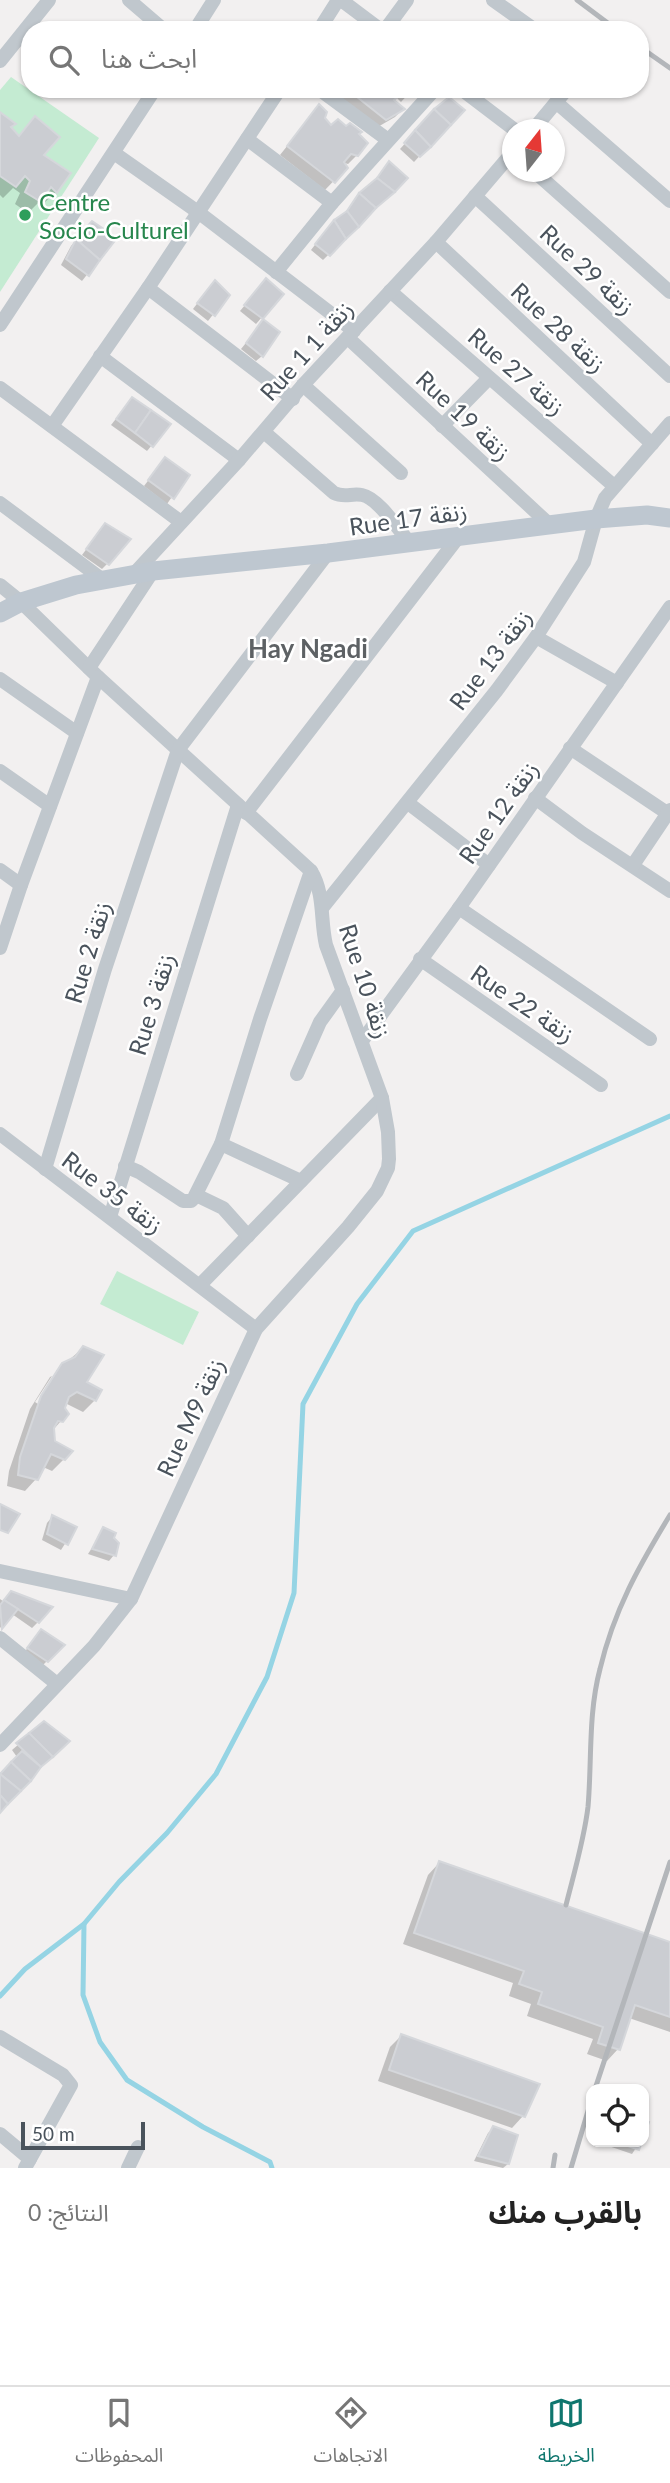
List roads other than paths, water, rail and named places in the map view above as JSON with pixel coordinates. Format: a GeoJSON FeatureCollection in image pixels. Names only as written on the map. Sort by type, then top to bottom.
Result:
{"type":"FeatureCollection","features":[{"type":"Feature","properties":{"kind":"street"},"geometry":{"type":"LineString","coordinates":[[32,21],[49,0]]}},
{"type":"Feature","properties":{"kind":"street"},"geometry":{"type":"LineString","coordinates":[[129,0],[154,21]]}},
{"type":"Feature","properties":{"kind":"street"},"geometry":{"type":"LineString","coordinates":[[201,21],[214,0]]}},
{"type":"Feature","properties":{"kind":"street"},"geometry":{"type":"LineString","coordinates":[[325,21],[340,0],[370,21]]}},
{"type":"Feature","properties":{"kind":"street"},"geometry":{"type":"LineString","coordinates":[[390,21],[407,0]]}},
{"type":"Feature","properties":{"kind":"street"},"geometry":{"type":"LineString","coordinates":[[494,0],[523,21]]}},
{"type":"Feature","properties":{"kind":"street"},"geometry":{"type":"LineString","coordinates":[[0,61],[21,35]]}},
{"type":"Feature","properties":{"kind":"street"},"geometry":{"type":"LineString","coordinates":[[0,325],[149,98]]}},
{"type":"Feature","properties":{"kind":"street"},"geometry":{"type":"LineString","coordinates":[[52,426],[148,288],[274,98]]}},
{"type":"Feature","properties":{"kind":"street"},"geometry":{"type":"LineString","coordinates":[[331,98],[388,140]]}},
{"type":"Feature","properties":{"kind":"street"},"geometry":{"type":"LineString","coordinates":[[276,272],[332,203],[427,98]]}},
{"type":"Feature","properties":{"kind":"street"},"geometry":{"type":"LineString","coordinates":[[473,98],[502,121]]}},
{"type":"Feature","properties":{"kind":"street"},"geometry":{"type":"LineString","coordinates":[[542,119],[560,98]]}},
{"type":"Feature","properties":{"kind":"street"},"geometry":{"type":"LineString","coordinates":[[556,103],[670,201]]}},
{"type":"Feature","properties":{"kind":"street"},"geometry":{"type":"LineString","coordinates":[[247,139],[332,203]]}},
{"type":"Feature","properties":{"kind":"street","name":"Rue 19 زنقة"},"geometry":{"type":"LineString","coordinates":[[114,153],[198,212],[351,334],[442,426],[550,525]]}},
{"type":"Feature","properties":{"kind":"street","name":"Rue 1 زنقة 1"},"geometry":{"type":"LineString","coordinates":[[132,576],[502,166]]}},
{"type":"Feature","properties":{"kind":"street"},"geometry":{"type":"LineString","coordinates":[[546,182],[670,292]]}},
{"type":"Feature","properties":{"kind":"street","name":"Rue 29 زنقة"},"geometry":{"type":"LineString","coordinates":[[475,197],[670,376]]}},
{"type":"Feature","properties":{"kind":"street","name":"Rue 28 زنقة"},"geometry":{"type":"LineString","coordinates":[[436,242],[652,444]]}},
{"type":"Feature","properties":{"kind":"street"},"geometry":{"type":"LineString","coordinates":[[148,288],[293,399]]}},
{"type":"Feature","properties":{"kind":"street","name":"Rue 27 زنقة"},"geometry":{"type":"LineString","coordinates":[[390,291],[614,486]]}},
{"type":"Feature","properties":{"kind":"street"},"geometry":{"type":"LineString","coordinates":[[100,356],[239,460]]}},
{"type":"Feature","properties":{"kind":"street"},"geometry":{"type":"LineString","coordinates":[[442,426],[489,378]]}},
{"type":"Feature","properties":{"kind":"street"},"geometry":{"type":"LineString","coordinates":[[303,385],[401,473]]}},
{"type":"Feature","properties":{"kind":"street"},"geometry":{"type":"LineString","coordinates":[[0,388],[181,522]]}},
{"type":"Feature","properties":{"kind":"street","name":"Rue 13 زنقة"},"geometry":{"type":"LineString","coordinates":[[322,908],[408,803],[536,637],[577,576],[605,498],[670,423]]}},
{"type":"Feature","properties":{"kind":"street"},"geometry":{"type":"LineString","coordinates":[[264,432],[334,493],[341,496],[359,494],[374,500],[409,542]]}},
{"type":"Feature","properties":{"kind":"street"},"geometry":{"type":"LineString","coordinates":[[0,503],[103,580]]}},
{"type":"Feature","properties":{"kind":"street","name":"Rue 17 زنقة"},"geometry":{"type":"LineString","coordinates":[[0,613],[21,602],[76,585],[153,571],[328,553],[596,519],[647,515],[670,518]]}},
{"type":"Feature","properties":{"kind":"street"},"geometry":{"type":"LineString","coordinates":[[242,809],[460,535]]}},
{"type":"Feature","properties":{"kind":"street","name":"Rue 2 زنقة"},"geometry":{"type":"LineString","coordinates":[[45,1168],[105,969],[178,750],[328,553]]}},
{"type":"Feature","properties":{"kind":"street"},"geometry":{"type":"LineString","coordinates":[[0,948],[20,884],[77,733],[94,672],[153,571]]}},
{"type":"Feature","properties":{"kind":"street","name":"Rue 10 زنقة"},"geometry":{"type":"LineString","coordinates":[[0,585],[311,872],[320,889],[326,945],[382,1098]]}},
{"type":"Feature","properties":{"kind":"street","name":"Rue 12 زنقة"},"geometry":{"type":"LineString","coordinates":[[362,1041],[489,866],[670,607]]}},
{"type":"Feature","properties":{"kind":"street"},"geometry":{"type":"LineString","coordinates":[[536,637],[617,683]]}},
{"type":"Feature","properties":{"kind":"street"},"geometry":{"type":"LineString","coordinates":[[0,679],[77,733]]}},
{"type":"Feature","properties":{"kind":"street"},"geometry":{"type":"LineString","coordinates":[[570,748],[669,813],[633,865]]}},
{"type":"Feature","properties":{"kind":"street"},"geometry":{"type":"LineString","coordinates":[[0,771],[50,806]]}},
{"type":"Feature","properties":{"kind":"street"},"geometry":{"type":"LineString","coordinates":[[535,798],[582,833],[670,891]]}},
{"type":"Feature","properties":{"kind":"street"},"geometry":{"type":"LineString","coordinates":[[408,803],[489,866]]}},
{"type":"Feature","properties":{"kind":"street","name":"Rue 3 زنقة"},"geometry":{"type":"LineString","coordinates":[[110,1217],[242,809]]}},
{"type":"Feature","properties":{"kind":"street"},"geometry":{"type":"LineString","coordinates":[[0,870],[20,884]]}},
{"type":"Feature","properties":{"kind":"street"},"geometry":{"type":"LineString","coordinates":[[125,1166],[183,1200],[191,1201],[196,1195],[221,1144],[260,1019],[311,872]]}},
{"type":"Feature","properties":{"kind":"street"},"geometry":{"type":"LineString","coordinates":[[459,908],[650,1039]]}},
{"type":"Feature","properties":{"kind":"street","name":"Rue 22 زنقة"},"geometry":{"type":"LineString","coordinates":[[420,959],[601,1085]]}},
{"type":"Feature","properties":{"kind":"street"},"geometry":{"type":"LineString","coordinates":[[297,1074],[320,1021],[343,990]]}},
{"type":"Feature","properties":{"kind":"street"},"geometry":{"type":"LineString","coordinates":[[200,1285],[382,1098]]}},
{"type":"Feature","properties":{"kind":"street","name":"Rue M9 زنقة"},"geometry":{"type":"LineString","coordinates":[[0,1745],[94,1646],[131,1599],[256,1329],[377,1191],[388,1168],[389,1159],[382,1098]]}},
{"type":"Feature","properties":{"kind":"street","name":"Rue 35 زنقة"},"geometry":{"type":"LineString","coordinates":[[0,1135],[256,1329]]}},
{"type":"Feature","properties":{"kind":"street"},"geometry":{"type":"LineString","coordinates":[[221,1144],[301,1181]]}},
{"type":"Feature","properties":{"kind":"street"},"geometry":{"type":"LineString","coordinates":[[196,1195],[223,1208],[248,1236]]}},
{"type":"Feature","properties":{"kind":"street"},"geometry":{"type":"LineString","coordinates":[[0,1571],[131,1599]]}},
{"type":"Feature","properties":{"kind":"street"},"geometry":{"type":"LineString","coordinates":[[0,1638],[57,1684]]}},
{"type":"Feature","properties":{"kind":"street"},"geometry":{"type":"LineString","coordinates":[[0,2037],[69,2080],[70,2089],[28,2164],[0,2134]]}},
{"type":"Feature","properties":{"kind":"street"},"geometry":{"type":"LineString","coordinates":[[128,2168],[138,2147]]}},
{"type":"Feature","properties":{"kind":"waterway"},"geometry":{"type":"LineString","coordinates":[[272,2168],[270,2162],[203,2127],[127,2080],[100,2042],[83,1995],[84,1924],[119,1882],[167,1833],[216,1774],[267,1677],[294,1593],[303,1404],[357,1304],[413,1231],[670,1116]]}},
{"type":"Feature","properties":{"kind":"waterway"},"geometry":{"type":"LineString","coordinates":[[0,1996],[25,1969],[84,1924]]}},
{"type":"Feature","properties":{"kind":"railway"},"geometry":{"type":"LineString","coordinates":[[577,0],[605,21]]}},
{"type":"Feature","properties":{"kind":"railway"},"geometry":{"type":"LineString","coordinates":[[649,53],[670,68]]}},
{"type":"Feature","properties":{"kind":"railway"},"geometry":{"type":"LineString","coordinates":[[566,1905],[588,1807],[592,1720],[600,1669],[612,1627],[629,1589],[670,1515]]}},
{"type":"Feature","properties":{"kind":"railway"},"geometry":{"type":"LineString","coordinates":[[597,2084],[670,1862]]}},
{"type":"Feature","properties":{"kind":"railway"},"geometry":{"type":"LineString","coordinates":[[571,2168],[586,2118]]}},
{"type":"Feature","properties":{"kind":"railway"},"geometry":{"type":"LineString","coordinates":[[553,2168],[555,2155]]}},
{"type":"Feature","properties":{"kind":"place","name":"Centre Socio-Culturel"},"geometry":{"type":"Point","coordinates":[25,215]}},
{"type":"Feature","properties":{"kind":"district","name":"Hay Ngadi"},"geometry":{"type":"Point","coordinates":[308,648]}}]}
